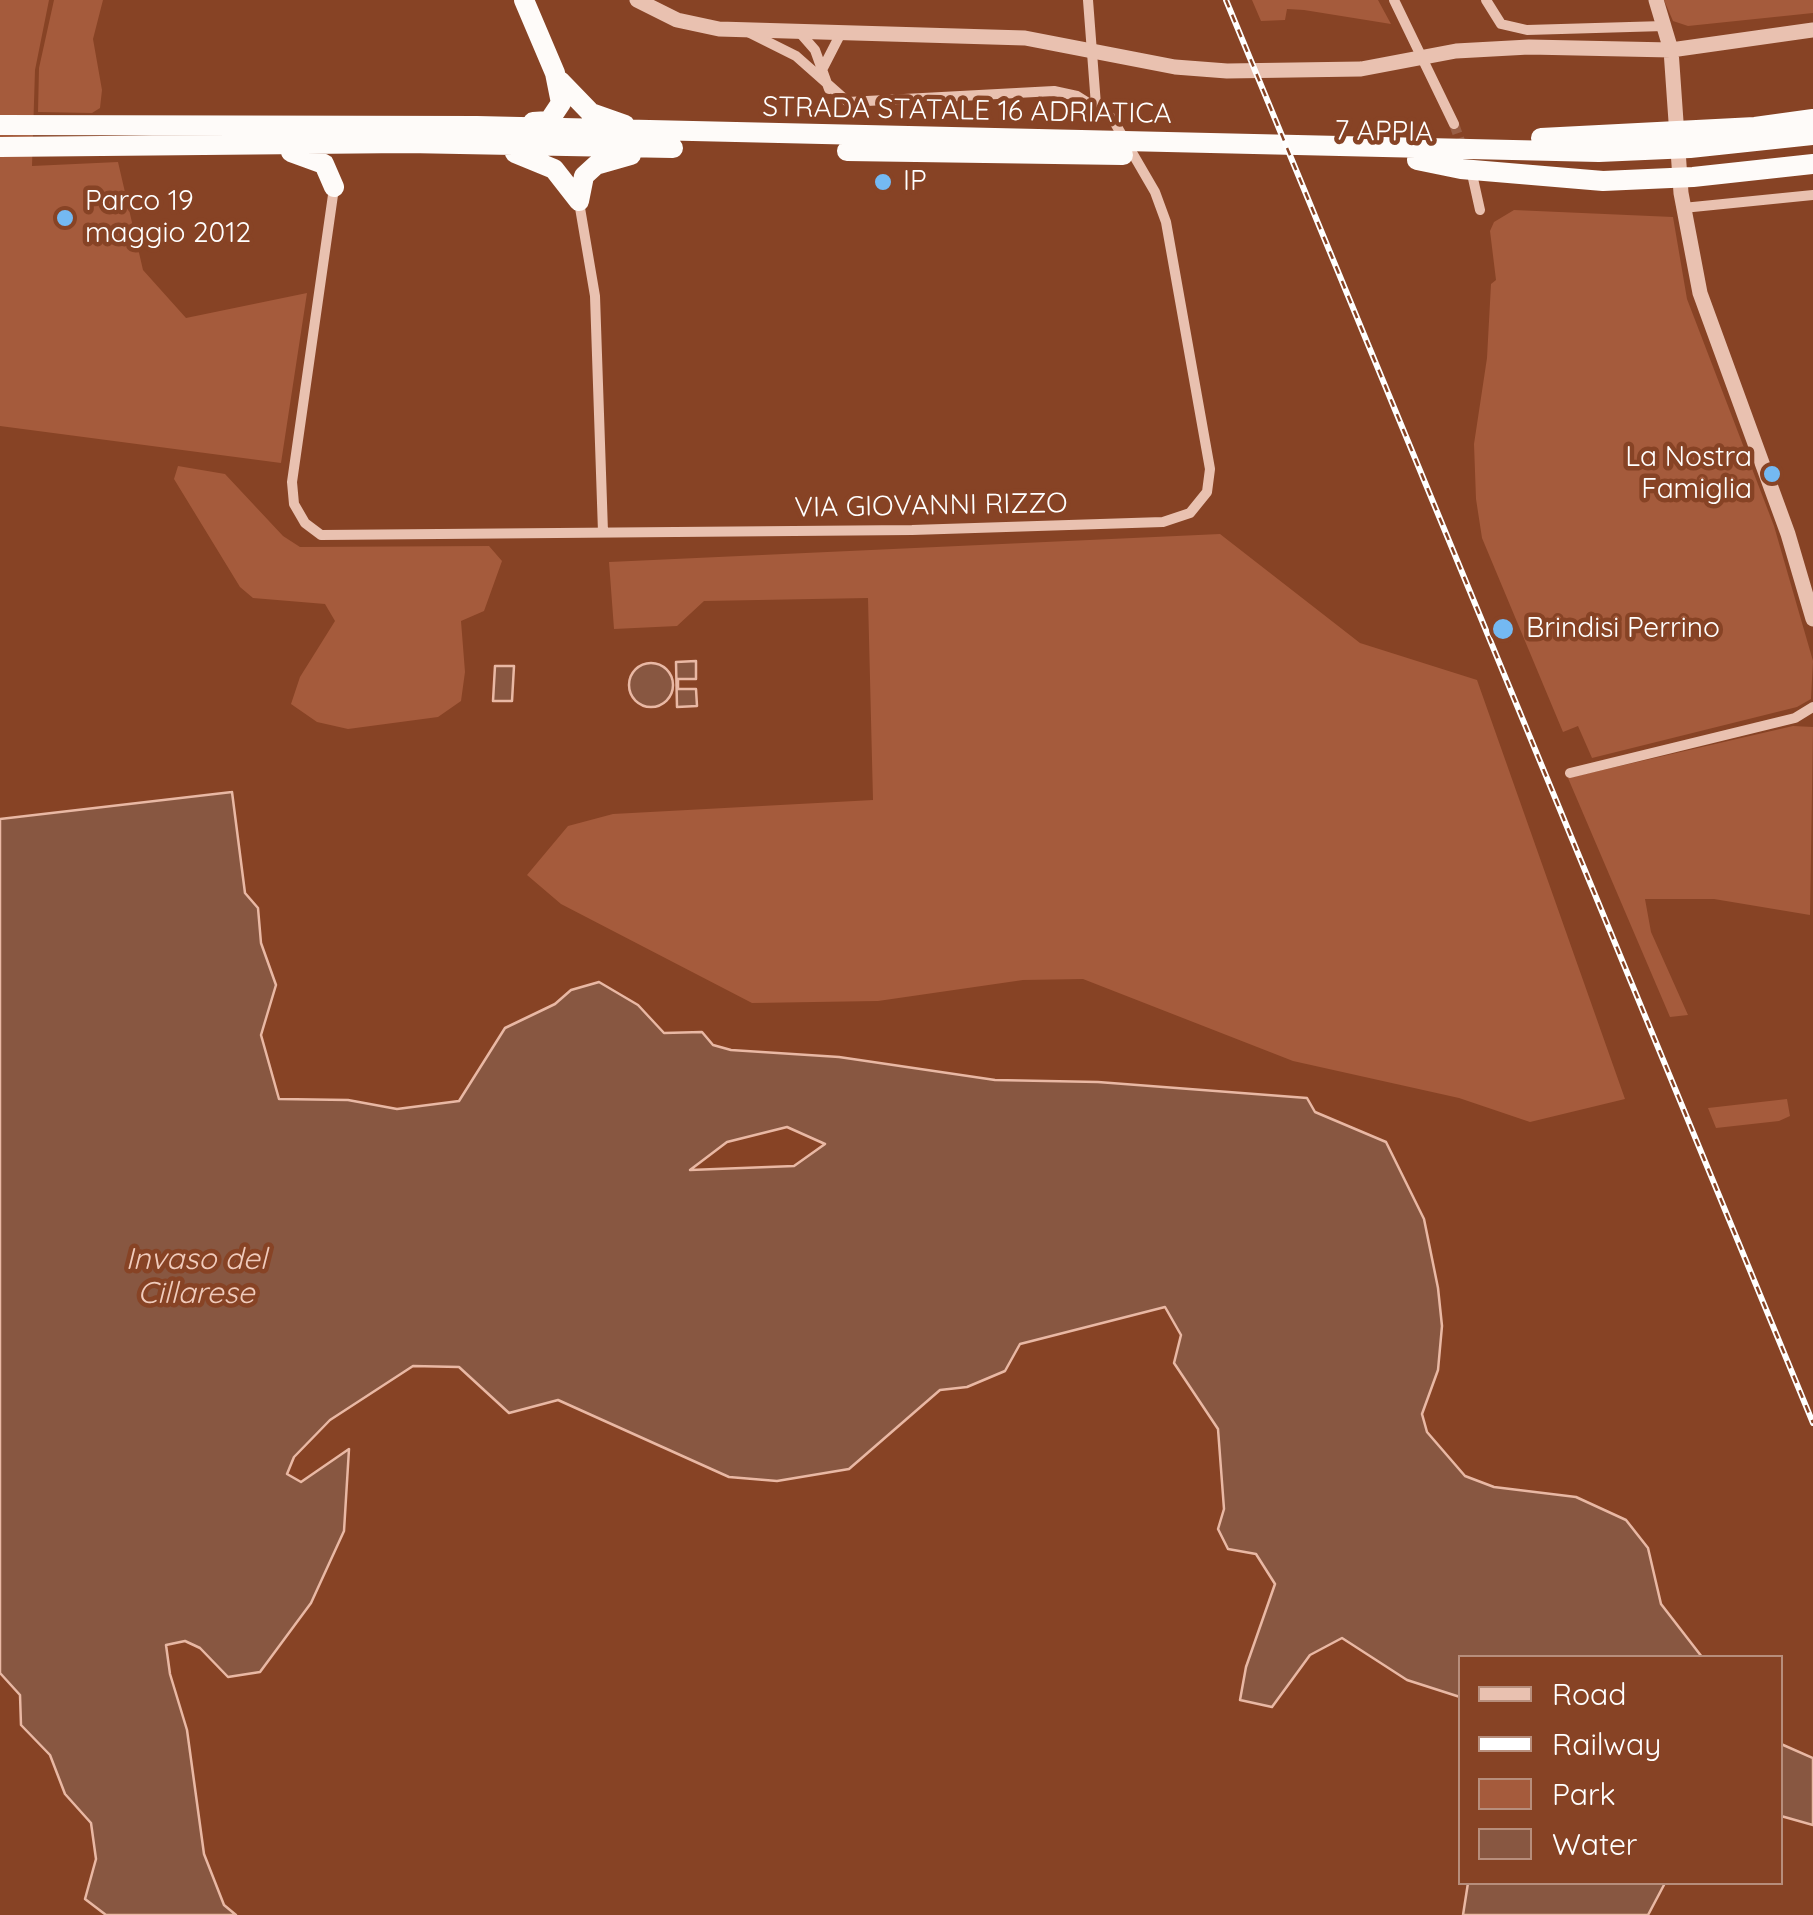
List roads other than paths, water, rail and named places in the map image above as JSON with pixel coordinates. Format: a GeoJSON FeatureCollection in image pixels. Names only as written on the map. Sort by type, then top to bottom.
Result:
{"type":"FeatureCollection","features":[{"type":"Feature","properties":{"kind":"highway"},"geometry":{"type":"LineString","coordinates":[[477,135],[549,120],[561,103],[534,11],[524,0]]}},
{"type":"Feature","properties":{"kind":"highway"},"geometry":{"type":"LineString","coordinates":[[555,73],[573,99],[591,113],[666,141]]}},
{"type":"Feature","properties":{"kind":"highway"},"geometry":{"type":"LineString","coordinates":[[1691,154],[1813,119]]}},
{"type":"Feature","properties":{"kind":"highway","name":"STRADA STATALE 16 ADRIATICA"},"geometry":{"type":"LineString","coordinates":[[0,125],[1417,155],[1658,157],[1813,149]]}},
{"type":"Feature","properties":{"kind":"highway"},"geometry":{"type":"LineString","coordinates":[[477,135],[554,169],[579,201]]}},
{"type":"Feature","properties":{"kind":"highway","name":"STRADA STATALE 16 ADRIATICA"},"geometry":{"type":"LineString","coordinates":[[0,147],[407,143],[477,135]]}},
{"type":"Feature","properties":{"kind":"highway","name":"STRADA STATALE 16 ADRIATICA"},"geometry":{"type":"LineString","coordinates":[[1691,154],[1813,135]]}},
{"type":"Feature","properties":{"kind":"highway"},"geometry":{"type":"LineString","coordinates":[[579,201],[584,176],[596,165],[666,141]]}},
{"type":"Feature","properties":{"kind":"highway"},"geometry":{"type":"LineString","coordinates":[[334,186],[351,158],[407,143]]}},
{"type":"Feature","properties":{"kind":"highway"},"geometry":{"type":"LineString","coordinates":[[245,146],[312,158],[324,164],[334,186]]}},
{"type":"Feature","properties":{"kind":"highway"},"geometry":{"type":"LineString","coordinates":[[1417,155],[1461,170],[1603,181],[1658,157],[1691,154],[1813,164]]}},
{"type":"Feature","properties":{"kind":"street"},"geometry":{"type":"LineString","coordinates":[[637,0],[696,26],[1025,38],[1227,71],[1328,72],[1529,47],[1671,50],[1813,30]]}},
{"type":"Feature","properties":{"kind":"street"},"geometry":{"type":"LineString","coordinates":[[743,30],[804,64],[829,90],[848,102],[868,104],[1054,91],[1096,105],[1088,0]]}},
{"type":"Feature","properties":{"kind":"street"},"geometry":{"type":"LineString","coordinates":[[1394,0],[1454,124]]}},
{"type":"Feature","properties":{"kind":"street"},"geometry":{"type":"LineString","coordinates":[[1486,0],[1494,19],[1527,30],[1664,26]]}},
{"type":"Feature","properties":{"kind":"street"},"geometry":{"type":"LineString","coordinates":[[1656,0],[1671,50],[1683,208],[1714,340],[1788,534],[1813,620]]}},
{"type":"Feature","properties":{"kind":"street"},"geometry":{"type":"LineString","coordinates":[[798,32],[796,43],[804,64]]}},
{"type":"Feature","properties":{"kind":"street"},"geometry":{"type":"LineString","coordinates":[[798,32],[807,37],[829,90]]}},
{"type":"Feature","properties":{"kind":"street"},"geometry":{"type":"LineString","coordinates":[[822,69],[841,33]]}},
{"type":"Feature","properties":{"kind":"street","name":"VIA GIOVANNI RIZZO"},"geometry":{"type":"LineString","coordinates":[[334,186],[292,482],[294,504],[305,523],[321,535],[336,538],[1163,522],[1190,513],[1207,492],[1210,469],[1166,222],[1127,138],[1096,105]]}},
{"type":"Feature","properties":{"kind":"street"},"geometry":{"type":"LineString","coordinates":[[1472,174],[1480,210]]}},
{"type":"Feature","properties":{"kind":"street"},"geometry":{"type":"LineString","coordinates":[[1683,208],[1813,195]]}},
{"type":"Feature","properties":{"kind":"street"},"geometry":{"type":"LineString","coordinates":[[579,201],[595,296],[603,532]]}},
{"type":"Feature","properties":{"kind":"street"},"geometry":{"type":"LineString","coordinates":[[1570,773],[1812,711]]}},
{"type":"Feature","properties":{"kind":"water"},"geometry":{"type":"Polygon","coordinates":[[[696,661],[696,679],[678,679],[678,689],[696,689],[697,706],[677,707],[676,662],[696,661]]]}},
{"type":"Feature","properties":{"kind":"water"},"geometry":{"type":"Polygon","coordinates":[[[651,663],[666,670],[673,685],[666,700],[651,707],[636,700],[629,685],[636,670],[651,663]]]}},
{"type":"Feature","properties":{"kind":"water"},"geometry":{"type":"Polygon","coordinates":[[[495,666],[514,666],[512,701],[493,701],[495,666]]]}},
{"type":"Feature","properties":{"kind":"water","name":"Invaso del Cillarese"},"geometry":{"type":"Polygon","coordinates":[[[232,792],[245,893],[258,908],[261,943],[276,985],[261,1035],[279,1099],[348,1100],[397,1109],[459,1101],[505,1028],[555,1004],[571,990],[599,982],[638,1005],[664,1033],[702,1032],[713,1045],[731,1050],[839,1057],[995,1080],[1098,1082],[1307,1098],[1315,1112],[1386,1142],[1424,1219],[1438,1288],[1442,1326],[1438,1370],[1422,1414],[1427,1432],[1465,1476],[1494,1487],[1576,1497],[1626,1520],[1648,1548],[1661,1604],[1700,1655],[1458,1655],[1458,1696],[1407,1680],[1342,1638],[1310,1655],[1272,1707],[1240,1700],[1246,1667],[1275,1584],[1256,1554],[1228,1549],[1218,1529],[1224,1509],[1218,1429],[1174,1363],[1181,1335],[1165,1307],[1020,1344],[1005,1371],[967,1387],[940,1390],[849,1469],[777,1481],[729,1477],[558,1400],[509,1413],[459,1367],[413,1366],[330,1420],[294,1457],[287,1474],[301,1482],[349,1449],[344,1531],[311,1603],[260,1672],[228,1677],[200,1648],[185,1641],[166,1645],[170,1674],[187,1730],[204,1854],[224,1905],[236,1915],[106,1915],[85,1899],[96,1859],[91,1823],[65,1794],[50,1755],[21,1725],[20,1695],[0,1673],[0,819],[232,792]],[[787,1127],[727,1142],[690,1170],[794,1166],[825,1144],[787,1127]]]}},
{"type":"Feature","properties":{"kind":"water"},"geometry":{"type":"Polygon","coordinates":[[[1783,1745],[1813,1758],[1813,1825],[1783,1817],[1783,1745]]]}},
{"type":"Feature","properties":{"kind":"water"},"geometry":{"type":"Polygon","coordinates":[[[1468,1885],[1664,1885],[1648,1915],[1463,1915],[1468,1885]]]}},
{"type":"Feature","properties":{"kind":"tunnel"},"geometry":{"type":"LineString","coordinates":[[1454,124],[1464,152]]}},
{"type":"Feature","properties":{"kind":"railway"},"geometry":{"type":"LineString","coordinates":[[1226,0],[1813,1423]]}},
{"type":"Feature","properties":{"kind":"place","name":"IP"},"geometry":{"type":"Point","coordinates":[883,182]}},
{"type":"Feature","properties":{"kind":"place","name":"Parco 19 maggio 2012"},"geometry":{"type":"Point","coordinates":[65,218]}},
{"type":"Feature","properties":{"kind":"place","name":"La Nostra Famiglia"},"geometry":{"type":"Point","coordinates":[1772,474]}},
{"type":"Feature","properties":{"kind":"place","name":"Brindisi Perrino"},"geometry":{"type":"Point","coordinates":[1503,629]}}]}
